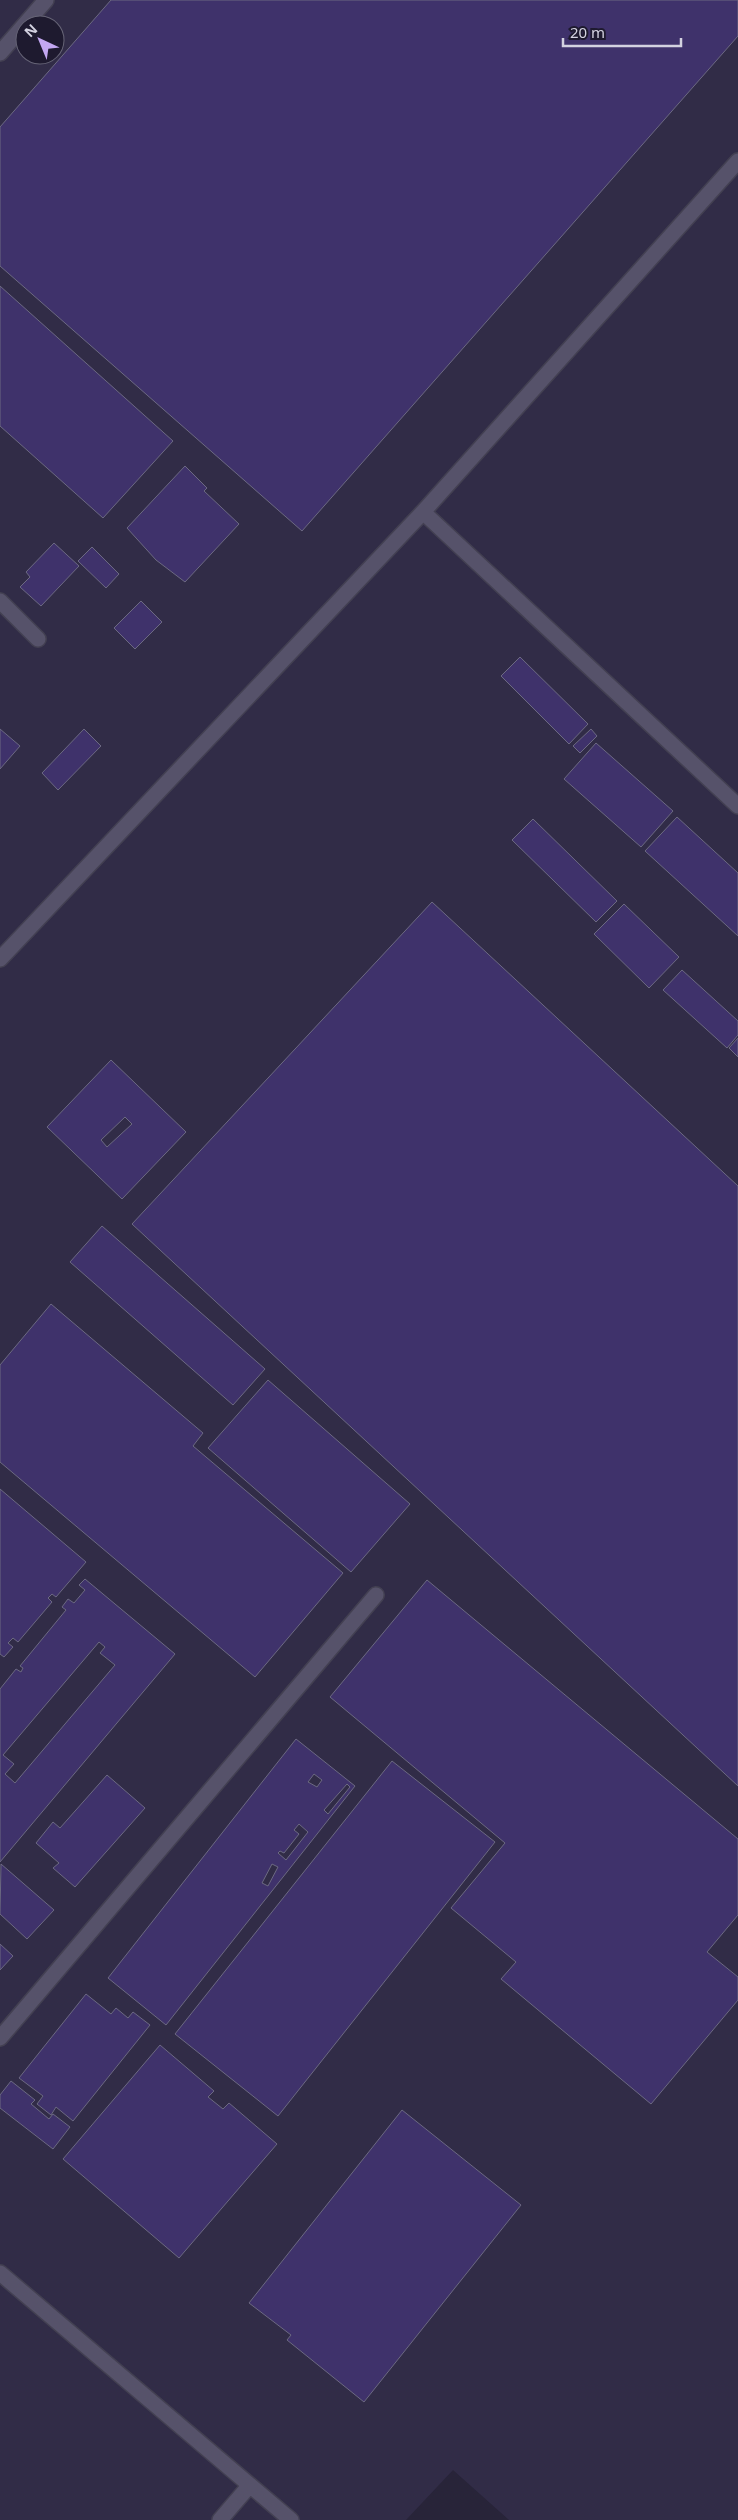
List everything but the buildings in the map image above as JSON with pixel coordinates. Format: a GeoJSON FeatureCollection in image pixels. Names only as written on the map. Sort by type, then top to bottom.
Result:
{"type":"FeatureCollection","features":[{"type":"Feature","properties":{"kind":"lane"},"geometry":{"type":"LineString","coordinates":[[0,53],[46,0]]}},
{"type":"Feature","properties":{"kind":"lane"},"geometry":{"type":"LineString","coordinates":[[0,959],[423,512],[738,161]]}},
{"type":"Feature","properties":{"kind":"lane"},"geometry":{"type":"LineString","coordinates":[[423,512],[738,806]]}},
{"type":"Feature","properties":{"kind":"lane"},"geometry":{"type":"LineString","coordinates":[[0,601],[38,640]]}},
{"type":"Feature","properties":{"kind":"lane"},"geometry":{"type":"LineString","coordinates":[[0,2038],[376,1595]]}},
{"type":"Feature","properties":{"kind":"lane"},"geometry":{"type":"LineString","coordinates":[[0,2273],[291,2520]]}},
{"type":"Feature","properties":{"kind":"lane"},"geometry":{"type":"LineString","coordinates":[[220,2520],[250,2485]]}},
{"type":"Feature","properties":{"kind":"shaded area"},"geometry":{"type":"Polygon","coordinates":[[[0,0],[738,0],[738,2520],[509,2520],[453,2470],[406,2520],[0,2520],[0,0]]]}}]}
